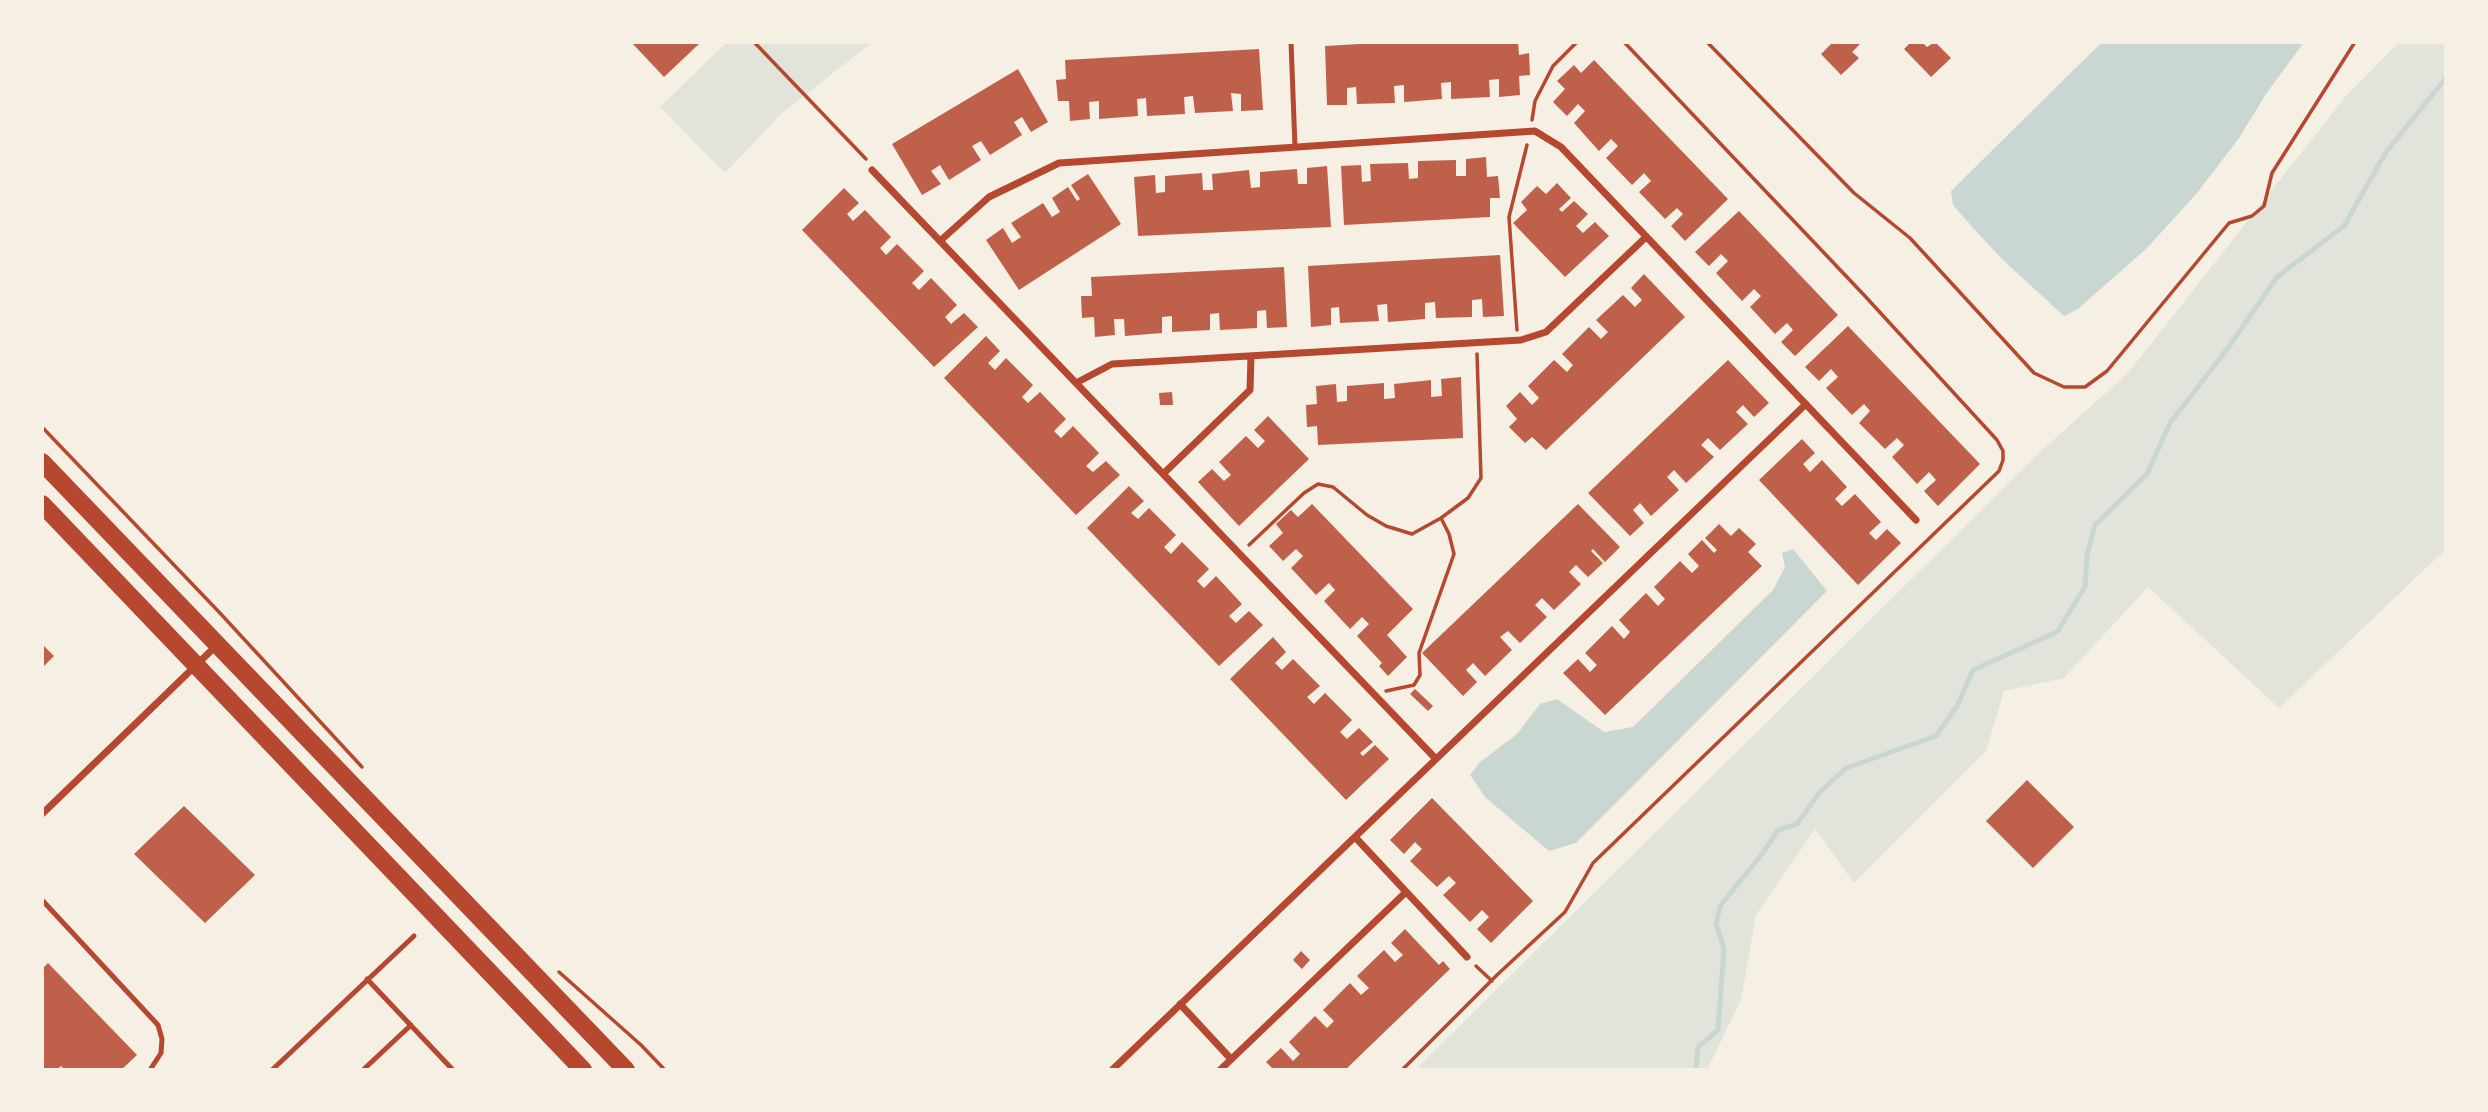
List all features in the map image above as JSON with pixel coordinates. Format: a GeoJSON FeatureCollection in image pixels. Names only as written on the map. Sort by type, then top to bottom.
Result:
{"type":"FeatureCollection","features":[{"type":"Feature","properties":{"kind":"highway"},"geometry":{"type":"LineString","coordinates":[[42,462],[626,1070]]}},
{"type":"Feature","properties":{"kind":"highway"},"geometry":{"type":"LineString","coordinates":[[42,504],[583,1070]]}},
{"type":"Feature","properties":{"kind":"street"},"geometry":{"type":"LineString","coordinates":[[940,241],[989,197],[1059,163],[1535,131],[1561,147],[1916,520]]}},
{"type":"Feature","properties":{"kind":"street"},"geometry":{"type":"LineString","coordinates":[[872,170],[1436,759]]}},
{"type":"Feature","properties":{"kind":"street"},"geometry":{"type":"LineString","coordinates":[[1076,383],[1112,364],[1518,340],[1546,332],[1646,237]]}},
{"type":"Feature","properties":{"kind":"street"},"geometry":{"type":"LineString","coordinates":[[1163,474],[1250,390],[1251,356]]}},
{"type":"Feature","properties":{"kind":"street"},"geometry":{"type":"LineString","coordinates":[[1112,1070],[1806,404]]}},
{"type":"Feature","properties":{"kind":"street"},"geometry":{"type":"LineString","coordinates":[[42,814],[219,644]]}},
{"type":"Feature","properties":{"kind":"street"},"geometry":{"type":"LineString","coordinates":[[1354,837],[1468,957]]}},
{"type":"Feature","properties":{"kind":"street"},"geometry":{"type":"LineString","coordinates":[[1220,1070],[1406,892]]}},
{"type":"Feature","properties":{"kind":"street"},"geometry":{"type":"LineString","coordinates":[[1180,1004],[1231,1059]]}},
{"type":"Feature","properties":{"kind":"lane"},"geometry":{"type":"LineString","coordinates":[[1291,42],[1295,147]]}},
{"type":"Feature","properties":{"kind":"lane"},"geometry":{"type":"LineString","coordinates":[[42,900],[158,1024],[162,1039],[161,1053],[150,1070]]}},
{"type":"Feature","properties":{"kind":"lane"},"geometry":{"type":"LineString","coordinates":[[272,1070],[414,936]]}},
{"type":"Feature","properties":{"kind":"lane"},"geometry":{"type":"LineString","coordinates":[[367,979],[453,1070]]}},
{"type":"Feature","properties":{"kind":"lane"},"geometry":{"type":"LineString","coordinates":[[363,1070],[411,1025]]}},
{"type":"Feature","properties":{"kind":"path"},"geometry":{"type":"LineString","coordinates":[[754,42],[867,159],[872,170]]}},
{"type":"Feature","properties":{"kind":"path"},"geometry":{"type":"LineString","coordinates":[[1518,340],[1509,217],[1535,101],[1553,65],[1577,42]]}},
{"type":"Feature","properties":{"kind":"path"},"geometry":{"type":"LineString","coordinates":[[1402,1070],[1565,912],[1592,863],[2000,471],[2003,460],[2003,451],[1997,440],[1864,295],[1624,42]]}},
{"type":"Feature","properties":{"kind":"path"},"geometry":{"type":"LineString","coordinates":[[1707,42],[1854,193],[1910,238],[2034,373],[2064,387],[2085,387],[2107,371],[2229,223],[2252,216],[2264,206],[2272,173],[2355,42]]}},
{"type":"Feature","properties":{"kind":"path"},"geometry":{"type":"LineString","coordinates":[[1240,554],[1304,493],[1318,484],[1333,487],[1367,515],[1386,526],[1412,534],[1441,518],[1468,498],[1481,478],[1476,343]]}},
{"type":"Feature","properties":{"kind":"path"},"geometry":{"type":"LineString","coordinates":[[42,427],[367,772]]}},
{"type":"Feature","properties":{"kind":"path"},"geometry":{"type":"LineString","coordinates":[[1373,693],[1414,685],[1420,675],[1419,653],[1454,554],[1441,518]]}},
{"type":"Feature","properties":{"kind":"path"},"geometry":{"type":"LineString","coordinates":[[1468,957],[1492,981]]}},
{"type":"Feature","properties":{"kind":"path"},"geometry":{"type":"LineString","coordinates":[[557,971],[641,1045],[665,1070]]}},
{"type":"Feature","properties":{"kind":"shaded area"},"geometry":{"type":"Polygon","coordinates":[[[727,42],[873,42],[782,113],[725,173],[660,107],[727,42]]]}},
{"type":"Feature","properties":{"kind":"shaded area"},"geometry":{"type":"Polygon","coordinates":[[[2102,42],[2304,42],[2266,94],[2239,138],[2197,193],[2147,248],[2078,309],[2064,316],[2004,261],[1974,229],[1953,205],[1951,191],[2102,42]]]}},
{"type":"Feature","properties":{"kind":"shaded area"},"geometry":{"type":"Polygon","coordinates":[[[2399,42],[2446,42],[2446,549],[2279,708],[2148,587],[2064,678],[2004,691],[1986,751],[1854,883],[1815,829],[1756,915],[1741,1000],[1707,1070],[1415,1070],[2041,451],[2128,373],[2345,97],[2399,42]]]}},
{"type":"Feature","properties":{"kind":"shaded area"},"geometry":{"type":"Polygon","coordinates":[[[1793,549],[1827,591],[1576,843],[1549,851],[1486,798],[1470,775],[1479,763],[1517,734],[1540,704],[1557,699],[1604,732],[1633,727],[1773,590],[1785,567],[1782,553],[1793,549]]]}},
{"type":"Feature","properties":{"kind":"building"},"geometry":{"type":"Polygon","coordinates":[[[631,42],[701,42],[664,77],[631,42]]]}},
{"type":"Feature","properties":{"kind":"building"},"geometry":{"type":"Polygon","coordinates":[[[1394,42],[1518,42],[1519,55],[1529,53],[1530,75],[1519,76],[1520,95],[1499,97],[1499,79],[1489,80],[1490,97],[1451,99],[1451,82],[1441,83],[1442,99],[1404,102],[1404,85],[1394,86],[1395,103],[1357,104],[1356,87],[1347,88],[1347,105],[1327,105],[1325,46],[1394,42]]]}},
{"type":"Feature","properties":{"kind":"building"},"geometry":{"type":"Polygon","coordinates":[[[1833,42],[1862,42],[1852,52],[1859,58],[1841,75],[1821,54],[1833,42]]]}},
{"type":"Feature","properties":{"kind":"building"},"geometry":{"type":"Polygon","coordinates":[[[1911,42],[1922,42],[1927,47],[1935,42],[1951,58],[1931,77],[1904,49],[1911,42]]]}},
{"type":"Feature","properties":{"kind":"building"},"geometry":{"type":"Polygon","coordinates":[[[1259,49],[1263,110],[1241,111],[1241,94],[1231,93],[1233,111],[1195,113],[1193,96],[1184,97],[1185,114],[1147,116],[1146,98],[1137,99],[1138,116],[1099,119],[1099,101],[1089,102],[1090,119],[1070,121],[1069,101],[1058,101],[1056,80],[1066,79],[1065,60],[1259,49]]]}},
{"type":"Feature","properties":{"kind":"building"},"geometry":{"type":"Polygon","coordinates":[[[1594,60],[1728,199],[1685,241],[1671,226],[1683,214],[1677,208],[1665,219],[1639,192],[1651,181],[1644,173],[1632,185],[1606,158],[1618,146],[1611,139],[1599,151],[1574,123],[1585,111],[1578,104],[1567,116],[1553,102],[1565,89],[1557,81],[1574,65],[1581,73],[1594,60]]]}},
{"type":"Feature","properties":{"kind":"building"},"geometry":{"type":"Polygon","coordinates":[[[1018,69],[1048,122],[1031,132],[1022,117],[1014,122],[1022,135],[990,155],[981,141],[972,146],[981,160],[949,180],[940,165],[931,171],[941,184],[922,195],[892,144],[1018,69]]]}},
{"type":"Feature","properties":{"kind":"building"},"geometry":{"type":"Polygon","coordinates":[[[1486,157],[1487,177],[1498,176],[1500,198],[1490,198],[1490,217],[1344,225],[1341,166],[1361,165],[1362,182],[1371,181],[1370,164],[1408,163],[1409,179],[1418,178],[1418,161],[1456,160],[1456,176],[1466,176],[1466,159],[1486,157]]]}},
{"type":"Feature","properties":{"kind":"building"},"geometry":{"type":"Polygon","coordinates":[[[1327,166],[1331,227],[1138,236],[1134,177],[1155,175],[1156,193],[1165,192],[1165,176],[1202,173],[1203,190],[1213,190],[1212,174],[1249,170],[1251,188],[1260,187],[1260,172],[1297,169],[1298,184],[1307,184],[1307,168],[1327,166]]]}},
{"type":"Feature","properties":{"kind":"building"},"geometry":{"type":"Polygon","coordinates":[[[1088,174],[1121,224],[1019,290],[986,240],[1003,228],[1012,243],[1021,237],[1011,223],[1043,203],[1052,217],[1060,212],[1052,198],[1068,187],[1077,201],[1080,199],[1071,185],[1088,174]]]}},
{"type":"Feature","properties":{"kind":"building"},"geometry":{"type":"Polygon","coordinates":[[[1557,183],[1571,198],[1559,209],[1562,212],[1574,201],[1588,214],[1576,226],[1583,233],[1595,222],[1609,236],[1565,277],[1513,223],[1527,210],[1521,202],[1537,186],[1546,194],[1557,183]]]}},
{"type":"Feature","properties":{"kind":"building"},"geometry":{"type":"Polygon","coordinates":[[[844,188],[859,203],[847,214],[853,221],[865,210],[891,237],[880,248],[886,255],[897,244],[924,271],[912,283],[919,290],[931,278],[957,305],[945,317],[951,324],[964,313],[978,327],[934,367],[802,230],[844,188]]]}},
{"type":"Feature","properties":{"kind":"building"},"geometry":{"type":"Polygon","coordinates":[[[1739,211],[1838,315],[1795,356],[1781,342],[1793,330],[1787,323],[1775,334],[1750,307],[1761,296],[1754,289],[1742,301],[1716,273],[1728,261],[1721,254],[1709,266],[1695,252],[1739,211]]]}},
{"type":"Feature","properties":{"kind":"building"},"geometry":{"type":"Polygon","coordinates":[[[1500,255],[1504,316],[1483,317],[1482,299],[1472,300],[1472,317],[1436,318],[1435,302],[1425,303],[1425,319],[1388,322],[1387,304],[1377,305],[1379,321],[1340,323],[1339,307],[1331,308],[1331,325],[1311,327],[1308,266],[1500,255]]]}},
{"type":"Feature","properties":{"kind":"building"},"geometry":{"type":"Polygon","coordinates":[[[1284,267],[1287,327],[1267,328],[1266,310],[1257,311],[1257,328],[1220,330],[1219,313],[1210,314],[1210,330],[1172,332],[1172,316],[1162,317],[1162,333],[1125,336],[1124,319],[1114,319],[1115,335],[1095,337],[1094,317],[1082,318],[1081,296],[1092,296],[1091,277],[1284,267]]]}},
{"type":"Feature","properties":{"kind":"building"},"geometry":{"type":"Polygon","coordinates":[[[1644,274],[1685,317],[1546,450],[1532,437],[1525,443],[1509,427],[1517,419],[1506,406],[1520,392],[1532,405],[1539,398],[1528,386],[1554,360],[1567,372],[1573,365],[1562,354],[1589,327],[1601,339],[1608,332],[1596,320],[1623,295],[1635,307],[1642,300],[1631,288],[1644,274]]]}},
{"type":"Feature","properties":{"kind":"building"},"geometry":{"type":"Polygon","coordinates":[[[1848,326],[1980,464],[1938,506],[1924,491],[1936,480],[1929,472],[1917,484],[1892,457],[1904,445],[1897,438],[1885,449],[1859,423],[1870,411],[1864,404],[1852,415],[1826,388],[1838,377],[1831,369],[1819,381],[1805,367],[1848,326]]]}},
{"type":"Feature","properties":{"kind":"building"},"geometry":{"type":"Polygon","coordinates":[[[986,336],[1000,351],[988,363],[995,370],[1006,358],[1033,385],[1022,397],[1028,403],[1040,392],[1066,419],[1054,431],[1061,438],[1073,426],[1099,453],[1086,466],[1093,472],[1106,461],[1120,475],[1076,515],[944,378],[986,336]]]}},
{"type":"Feature","properties":{"kind":"building"},"geometry":{"type":"Polygon","coordinates":[[[1728,360],[1769,403],[1754,417],[1743,405],[1736,412],[1748,424],[1720,450],[1708,438],[1701,445],[1714,457],[1686,483],[1674,470],[1667,477],[1679,490],[1651,516],[1640,503],[1633,510],[1644,523],[1630,536],[1588,493],[1728,360]]]}},
{"type":"Feature","properties":{"kind":"building"},"geometry":{"type":"Polygon","coordinates":[[[1461,377],[1463,438],[1318,445],[1317,426],[1307,427],[1306,405],[1317,404],[1316,386],[1336,384],[1337,402],[1347,401],[1347,386],[1384,383],[1384,399],[1395,398],[1394,384],[1431,380],[1431,397],[1442,396],[1441,379],[1461,377]]]}},
{"type":"Feature","properties":{"kind":"building"},"geometry":{"type":"Polygon","coordinates":[[[1172,392],[1173,405],[1160,405],[1159,393],[1172,392]]]}},
{"type":"Feature","properties":{"kind":"building"},"geometry":{"type":"Polygon","coordinates":[[[1268,416],[1309,459],[1239,526],[1198,482],[1212,469],[1224,481],[1231,475],[1219,462],[1246,436],[1258,448],[1265,441],[1254,430],[1268,416]]]}},
{"type":"Feature","properties":{"kind":"building"},"geometry":{"type":"Polygon","coordinates":[[[1802,439],[1815,453],[1803,464],[1810,472],[1822,460],[1847,487],[1835,499],[1842,506],[1855,494],[1881,522],[1869,533],[1876,540],[1887,529],[1901,543],[1858,585],[1759,480],[1802,439]]]}},
{"type":"Feature","properties":{"kind":"building"},"geometry":{"type":"Polygon","coordinates":[[[1129,486],[1144,501],[1131,513],[1138,519],[1149,508],[1176,535],[1164,547],[1171,554],[1182,542],[1209,569],[1197,581],[1204,588],[1216,576],[1242,604],[1229,616],[1236,623],[1249,611],[1263,625],[1219,666],[1087,528],[1129,486]]]}},
{"type":"Feature","properties":{"kind":"building"},"geometry":{"type":"Polygon","coordinates":[[[1312,504],[1413,609],[1387,635],[1407,657],[1388,676],[1379,666],[1382,663],[1357,636],[1369,624],[1362,617],[1350,629],[1324,601],[1335,590],[1329,583],[1316,595],[1291,568],[1303,556],[1296,549],[1283,561],[1269,546],[1283,533],[1276,524],[1291,510],[1298,517],[1312,504]]]}},
{"type":"Feature","properties":{"kind":"building"},"geometry":{"type":"Polygon","coordinates":[[[1578,504],[1620,547],[1605,562],[1593,549],[1591,551],[1603,563],[1588,577],[1576,565],[1569,572],[1581,584],[1554,610],[1542,598],[1535,605],[1547,617],[1520,643],[1508,631],[1500,637],[1512,650],[1485,676],[1473,663],[1466,670],[1477,682],[1463,696],[1422,653],[1578,504]]]}},
{"type":"Feature","properties":{"kind":"building"},"geometry":{"type":"Polygon","coordinates":[[[1719,524],[1731,536],[1739,528],[1756,544],[1748,552],[1762,566],[1605,715],[1563,673],[1578,659],[1590,672],[1597,665],[1585,653],[1612,626],[1624,639],[1630,632],[1619,620],[1646,593],[1658,606],[1665,599],[1654,587],[1680,561],[1692,573],[1699,566],[1688,554],[1702,540],[1714,553],[1717,550],[1705,538],[1719,524]]]}},
{"type":"Feature","properties":{"kind":"building"},"geometry":{"type":"Polygon","coordinates":[[[1273,637],[1286,652],[1275,663],[1282,670],[1293,659],[1320,686],[1307,697],[1314,704],[1325,693],[1352,720],[1340,732],[1347,739],[1359,728],[1373,742],[1360,753],[1363,756],[1375,745],[1389,759],[1346,800],[1230,679],[1273,637]]]}},
{"type":"Feature","properties":{"kind":"building"},"geometry":{"type":"Polygon","coordinates":[[[42,644],[54,656],[42,668],[42,644]]]}},
{"type":"Feature","properties":{"kind":"building"},"geometry":{"type":"Polygon","coordinates":[[[1415,689],[1433,706],[1428,711],[1410,694],[1415,689]]]}},
{"type":"Feature","properties":{"kind":"building"},"geometry":{"type":"Polygon","coordinates":[[[2027,780],[2074,827],[2033,868],[1986,821],[2027,780]]]}},
{"type":"Feature","properties":{"kind":"building"},"geometry":{"type":"Polygon","coordinates":[[[1432,798],[1533,901],[1491,943],[1477,929],[1489,917],[1482,910],[1470,922],[1443,895],[1456,883],[1449,876],[1437,887],[1410,861],[1422,849],[1415,842],[1404,854],[1390,840],[1432,798]]]}},
{"type":"Feature","properties":{"kind":"building"},"geometry":{"type":"Polygon","coordinates":[[[184,806],[255,875],[205,923],[134,854],[184,806]]]}},
{"type":"Feature","properties":{"kind":"building"},"geometry":{"type":"Polygon","coordinates":[[[1405,929],[1439,965],[1443,961],[1450,969],[1345,1070],[1274,1070],[1266,1062],[1281,1048],[1293,1061],[1300,1054],[1289,1042],[1315,1016],[1327,1028],[1334,1021],[1323,1010],[1350,983],[1361,995],[1369,988],[1357,976],[1384,950],[1395,962],[1403,955],[1391,943],[1405,929]]]}},
{"type":"Feature","properties":{"kind":"building"},"geometry":{"type":"Polygon","coordinates":[[[1301,951],[1310,960],[1302,969],[1293,960],[1301,951]]]}},
{"type":"Feature","properties":{"kind":"building"},"geometry":{"type":"Polygon","coordinates":[[[48,963],[137,1055],[121,1070],[65,1070],[61,1066],[57,1070],[42,1070],[42,969],[48,963]]]}},
{"type":"Feature","properties":{"kind":"waterway"},"geometry":{"type":"LineString","coordinates":[[1696,1070],[1698,1047],[1718,1030],[1724,949],[1716,924],[1720,906],[1778,830],[1797,824],[1819,793],[1846,768],[1936,736],[1957,706],[1973,670],[2057,632],[2085,587],[2087,556],[2095,525],[2147,474],[2170,423],[2228,348],[2277,277],[2344,226],[2386,152],[2446,78]]}}]}
